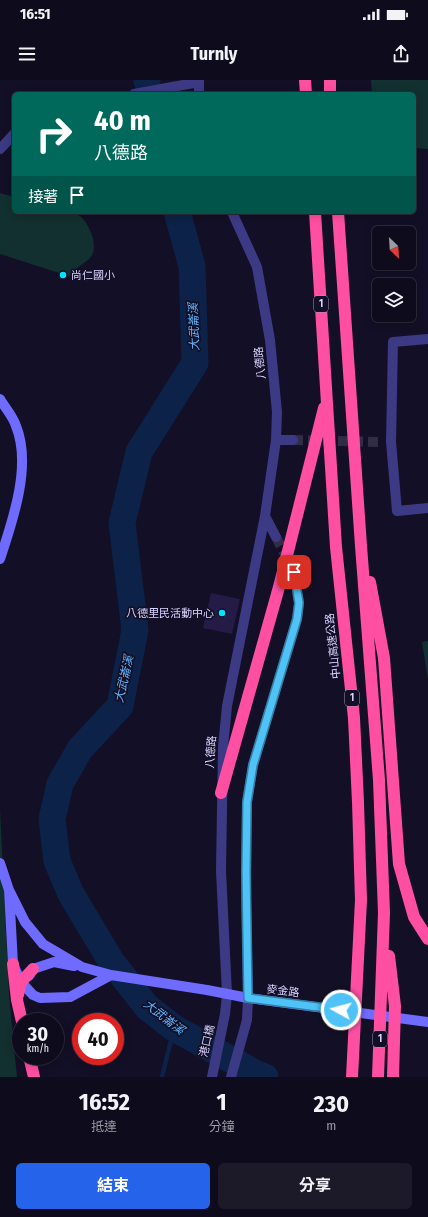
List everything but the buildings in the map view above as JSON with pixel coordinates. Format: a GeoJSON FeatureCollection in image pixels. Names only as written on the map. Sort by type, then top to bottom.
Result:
{"type":"FeatureCollection","features":[{"type":"Feature","properties":{"kind":"highway"},"geometry":{"type":"LineString","coordinates":[[305,80],[306,92]]}},
{"type":"Feature","properties":{"kind":"highway"},"geometry":{"type":"LineString","coordinates":[[330,80],[330,92]]}},
{"type":"Feature","properties":{"kind":"highway","name":"中山高速公路"},"geometry":{"type":"LineString","coordinates":[[314,214],[336,548],[354,718],[358,802],[361,900],[352,1077]]}},
{"type":"Feature","properties":{"kind":"highway","name":"1"},"geometry":{"type":"LineString","coordinates":[[338,214],[379,780],[384,913],[378,1077]]}},
{"type":"Feature","properties":{"kind":"highway"},"geometry":{"type":"LineString","coordinates":[[221,793],[279,587],[327,395]]}},
{"type":"Feature","properties":{"kind":"highway"},"geometry":{"type":"LineString","coordinates":[[361,546],[372,590],[384,658],[399,864],[414,916],[428,939]]}},
{"type":"Feature","properties":{"kind":"highway"},"geometry":{"type":"LineString","coordinates":[[384,913],[395,1006],[393,1077]]}},
{"type":"Feature","properties":{"kind":"highway"},"geometry":{"type":"LineString","coordinates":[[13,964],[20,1013]]}},
{"type":"Feature","properties":{"kind":"highway"},"geometry":{"type":"LineString","coordinates":[[17,1000],[21,982],[33,969]]}},
{"type":"Feature","properties":{"kind":"highway"},"geometry":{"type":"LineString","coordinates":[[31,1065],[34,1077]]}},
{"type":"Feature","properties":{"kind":"street"},"geometry":{"type":"LineString","coordinates":[[144,92],[199,81],[199,92]]}},
{"type":"Feature","properties":{"kind":"street"},"geometry":{"type":"LineString","coordinates":[[0,149],[12,136]]}},
{"type":"Feature","properties":{"kind":"street","name":"八德路"},"geometry":{"type":"LineString","coordinates":[[227,994],[221,871],[221,793],[226,706],[265,516],[276,440],[277,412],[270,340],[262,289],[254,260],[233,214]]}},
{"type":"Feature","properties":{"kind":"street"},"geometry":{"type":"LineString","coordinates":[[428,339],[394,342],[387,442],[397,511],[428,508]]}},
{"type":"Feature","properties":{"kind":"street"},"geometry":{"type":"LineString","coordinates":[[0,399],[16,426],[23,455],[18,496],[0,559]]}},
{"type":"Feature","properties":{"kind":"street"},"geometry":{"type":"LineString","coordinates":[[276,440],[293,440]]}},
{"type":"Feature","properties":{"kind":"street"},"geometry":{"type":"LineString","coordinates":[[265,516],[276,537]]}},
{"type":"Feature","properties":{"kind":"street"},"geometry":{"type":"LineString","coordinates":[[231,1077],[247,1020],[247,802],[253,765],[297,619],[299,603],[294,572]]}},
{"type":"Feature","properties":{"kind":"street"},"geometry":{"type":"LineString","coordinates":[[0,864],[9,890],[13,964],[21,982],[33,995],[40,998],[70,997],[111,975]]}},
{"type":"Feature","properties":{"kind":"street","name":"麥金路"},"geometry":{"type":"LineString","coordinates":[[9,890],[25,922],[43,944],[82,967],[111,975],[248,998],[428,1022]]}},
{"type":"Feature","properties":{"kind":"street"},"geometry":{"type":"LineString","coordinates":[[33,995],[29,988],[29,975],[33,969],[54,962],[82,967]]}},
{"type":"Feature","properties":{"kind":"street","name":"港口橋"},"geometry":{"type":"LineString","coordinates":[[212,1075],[225,1014],[227,994]]}},
{"type":"Feature","properties":{"kind":"green space"},"geometry":{"type":"Polygon","coordinates":[[[371,80],[428,80],[428,149],[416,148],[416,92],[372,92],[371,80]]]}},
{"type":"Feature","properties":{"kind":"green space"},"geometry":{"type":"Polygon","coordinates":[[[0,193],[12,196],[12,214],[78,215],[87,225],[92,235],[94,245],[93,253],[89,259],[76,269],[90,274],[87,282],[0,254],[0,193]]]}},
{"type":"Feature","properties":{"kind":"green space"},"geometry":{"type":"Polygon","coordinates":[[[428,641],[428,680],[422,642],[428,641]]]}},
{"type":"Feature","properties":{"kind":"green space"},"geometry":{"type":"Polygon","coordinates":[[[0,809],[9,994],[12,1025],[12,1065],[16,1065],[17,1077],[0,1077],[0,809]]]}},
{"type":"Feature","properties":{"kind":"waterway","name":"大武崙溪"},"geometry":{"type":"LineString","coordinates":[[178,214],[192,266],[195,363],[139,452],[122,523],[135,630],[120,706],[80,749],[60,784],[52,819],[57,861],[71,894],[111,961],[147,1007],[174,1028],[255,1073],[265,1077]]}},
{"type":"Feature","properties":{"kind":"waterway"},"geometry":{"type":"LineString","coordinates":[[162,1077],[174,1028]]}},
{"type":"Feature","properties":{"kind":"tunnel"},"geometry":{"type":"LineString","coordinates":[[293,440],[383,442]]}},
{"type":"Feature","properties":{"kind":"tunnel"},"geometry":{"type":"LineString","coordinates":[[276,537],[294,572]]}},
{"type":"Feature","properties":{"kind":"place","name":"尚仁國小"},"geometry":{"type":"Point","coordinates":[63,275]}},
{"type":"Feature","properties":{"kind":"place","name":"八德里民活動中心"},"geometry":{"type":"Point","coordinates":[222,613]}},
{"type":"Feature","properties":{"kind":"route"},"geometry":{"type":"LineString","coordinates":[[294,572],[299,603],[297,619],[253,765],[247,802],[246,872],[248,998],[341,1010]]}}]}
